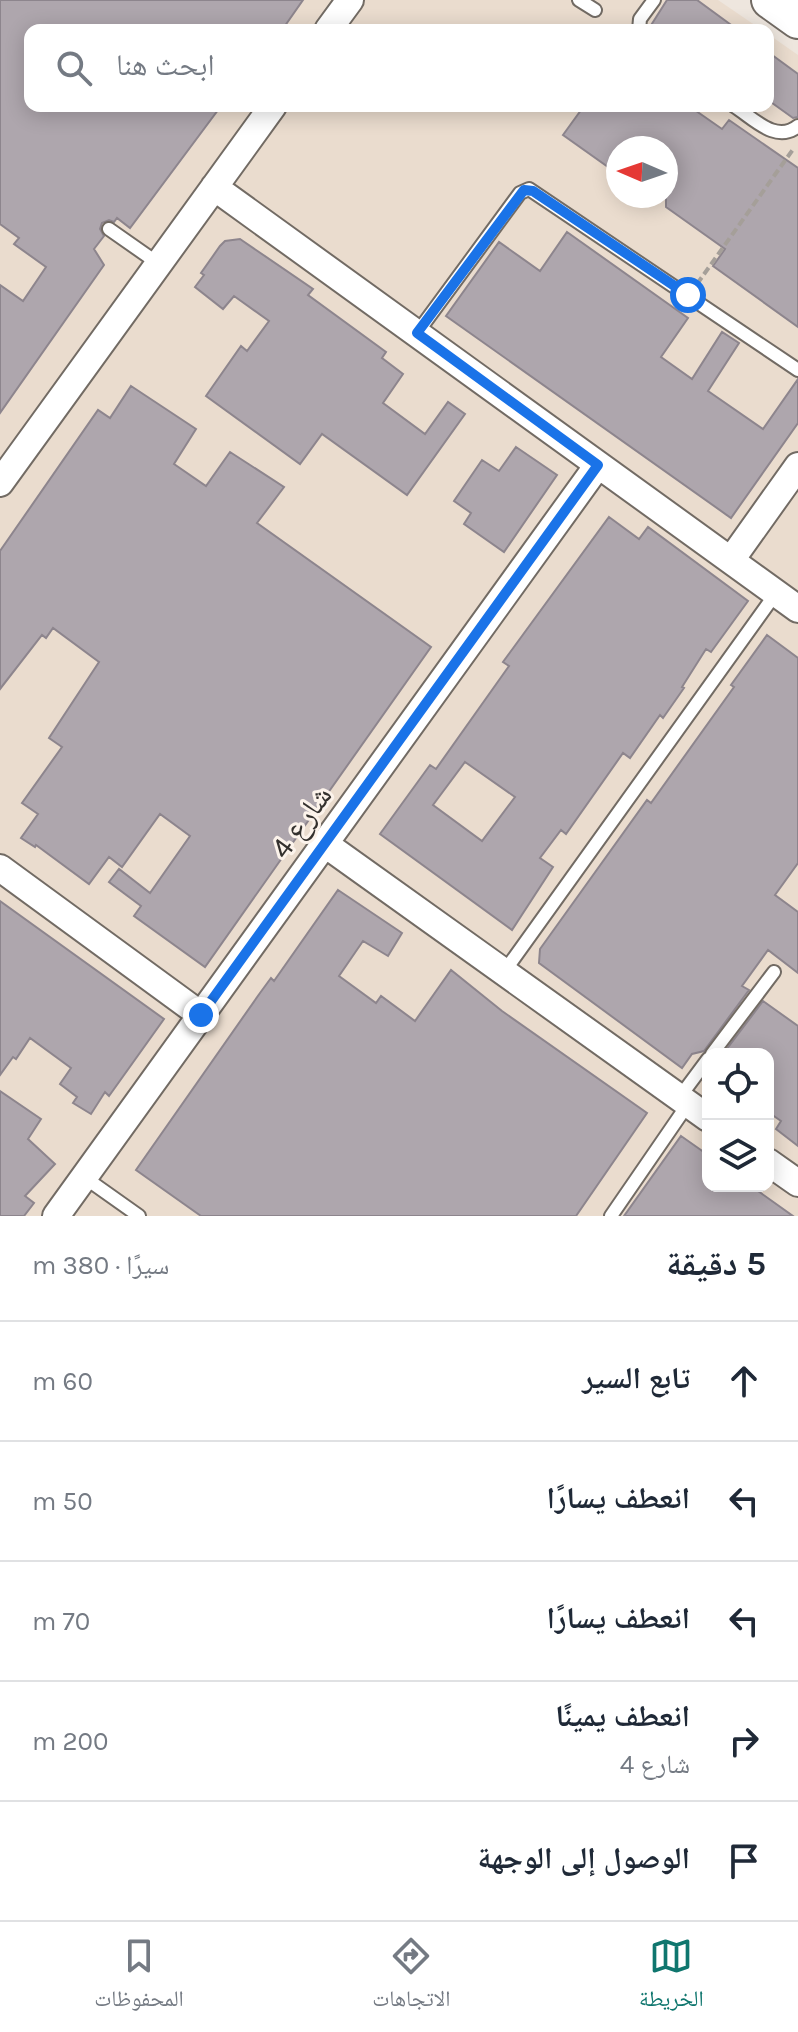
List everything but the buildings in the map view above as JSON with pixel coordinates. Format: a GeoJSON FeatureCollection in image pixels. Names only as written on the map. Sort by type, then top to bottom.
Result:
{"type":"FeatureCollection","features":[{"type":"Feature","properties":{"kind":"main road"},"geometry":{"type":"LineString","coordinates":[[770,0],[798,20]]}},
{"type":"Feature","properties":{"kind":"street"},"geometry":{"type":"LineString","coordinates":[[332,24],[350,0]]}},
{"type":"Feature","properties":{"kind":"street"},"geometry":{"type":"LineString","coordinates":[[0,483],[269,112]]}},
{"type":"Feature","properties":{"kind":"street"},"geometry":{"type":"LineString","coordinates":[[214,187],[798,609]]}},
{"type":"Feature","properties":{"kind":"street","name":"شارع 4"},"geometry":{"type":"LineString","coordinates":[[56,1216],[598,465]]}},
{"type":"Feature","properties":{"kind":"street"},"geometry":{"type":"LineString","coordinates":[[731,560],[798,466]]}},
{"type":"Feature","properties":{"kind":"street"},"geometry":{"type":"LineString","coordinates":[[325,844],[692,1107]]}},
{"type":"Feature","properties":{"kind":"street"},"geometry":{"type":"LineString","coordinates":[[0,868],[201,1015]]}},
{"type":"Feature","properties":{"kind":"street"},"geometry":{"type":"LineString","coordinates":[[774,1166],[798,1183]]}},
{"type":"Feature","properties":{"kind":"lane"},"geometry":{"type":"LineString","coordinates":[[579,0],[595,10]]}},
{"type":"Feature","properties":{"kind":"lane"},"geometry":{"type":"LineString","coordinates":[[640,24],[654,0]]}},
{"type":"Feature","properties":{"kind":"lane"},"geometry":{"type":"LineString","coordinates":[[744,112],[779,133],[786,133],[798,126]]}},
{"type":"Feature","properties":{"kind":"lane"},"geometry":{"type":"LineString","coordinates":[[417,333],[524,190],[533,191],[798,370]]}},
{"type":"Feature","properties":{"kind":"lane"},"geometry":{"type":"LineString","coordinates":[[109,229],[159,264]]}},
{"type":"Feature","properties":{"kind":"lane"},"geometry":{"type":"LineString","coordinates":[[504,972],[776,593]]}},
{"type":"Feature","properties":{"kind":"lane"},"geometry":{"type":"LineString","coordinates":[[717,1048],[774,972]]}},
{"type":"Feature","properties":{"kind":"lane"},"geometry":{"type":"LineString","coordinates":[[611,1216],[692,1107],[702,1077]]}},
{"type":"Feature","properties":{"kind":"lane"},"geometry":{"type":"LineString","coordinates":[[84,1177],[139,1216]]}},
{"type":"Feature","properties":{"kind":"path"},"geometry":{"type":"LineString","coordinates":[[688,295],[798,143]]}},
{"type":"Feature","properties":{"kind":"shaded area"},"geometry":{"type":"Polygon","coordinates":[[[0,0],[718,0],[753,24],[24,24],[24,112],[774,112],[774,38],[798,55],[798,1216],[0,1216],[0,0]]]}},
{"type":"Feature","properties":{"kind":"route"},"geometry":{"type":"LineString","coordinates":[[201,1015],[598,465],[417,333],[520,193],[529,189],[688,295]]}}]}
